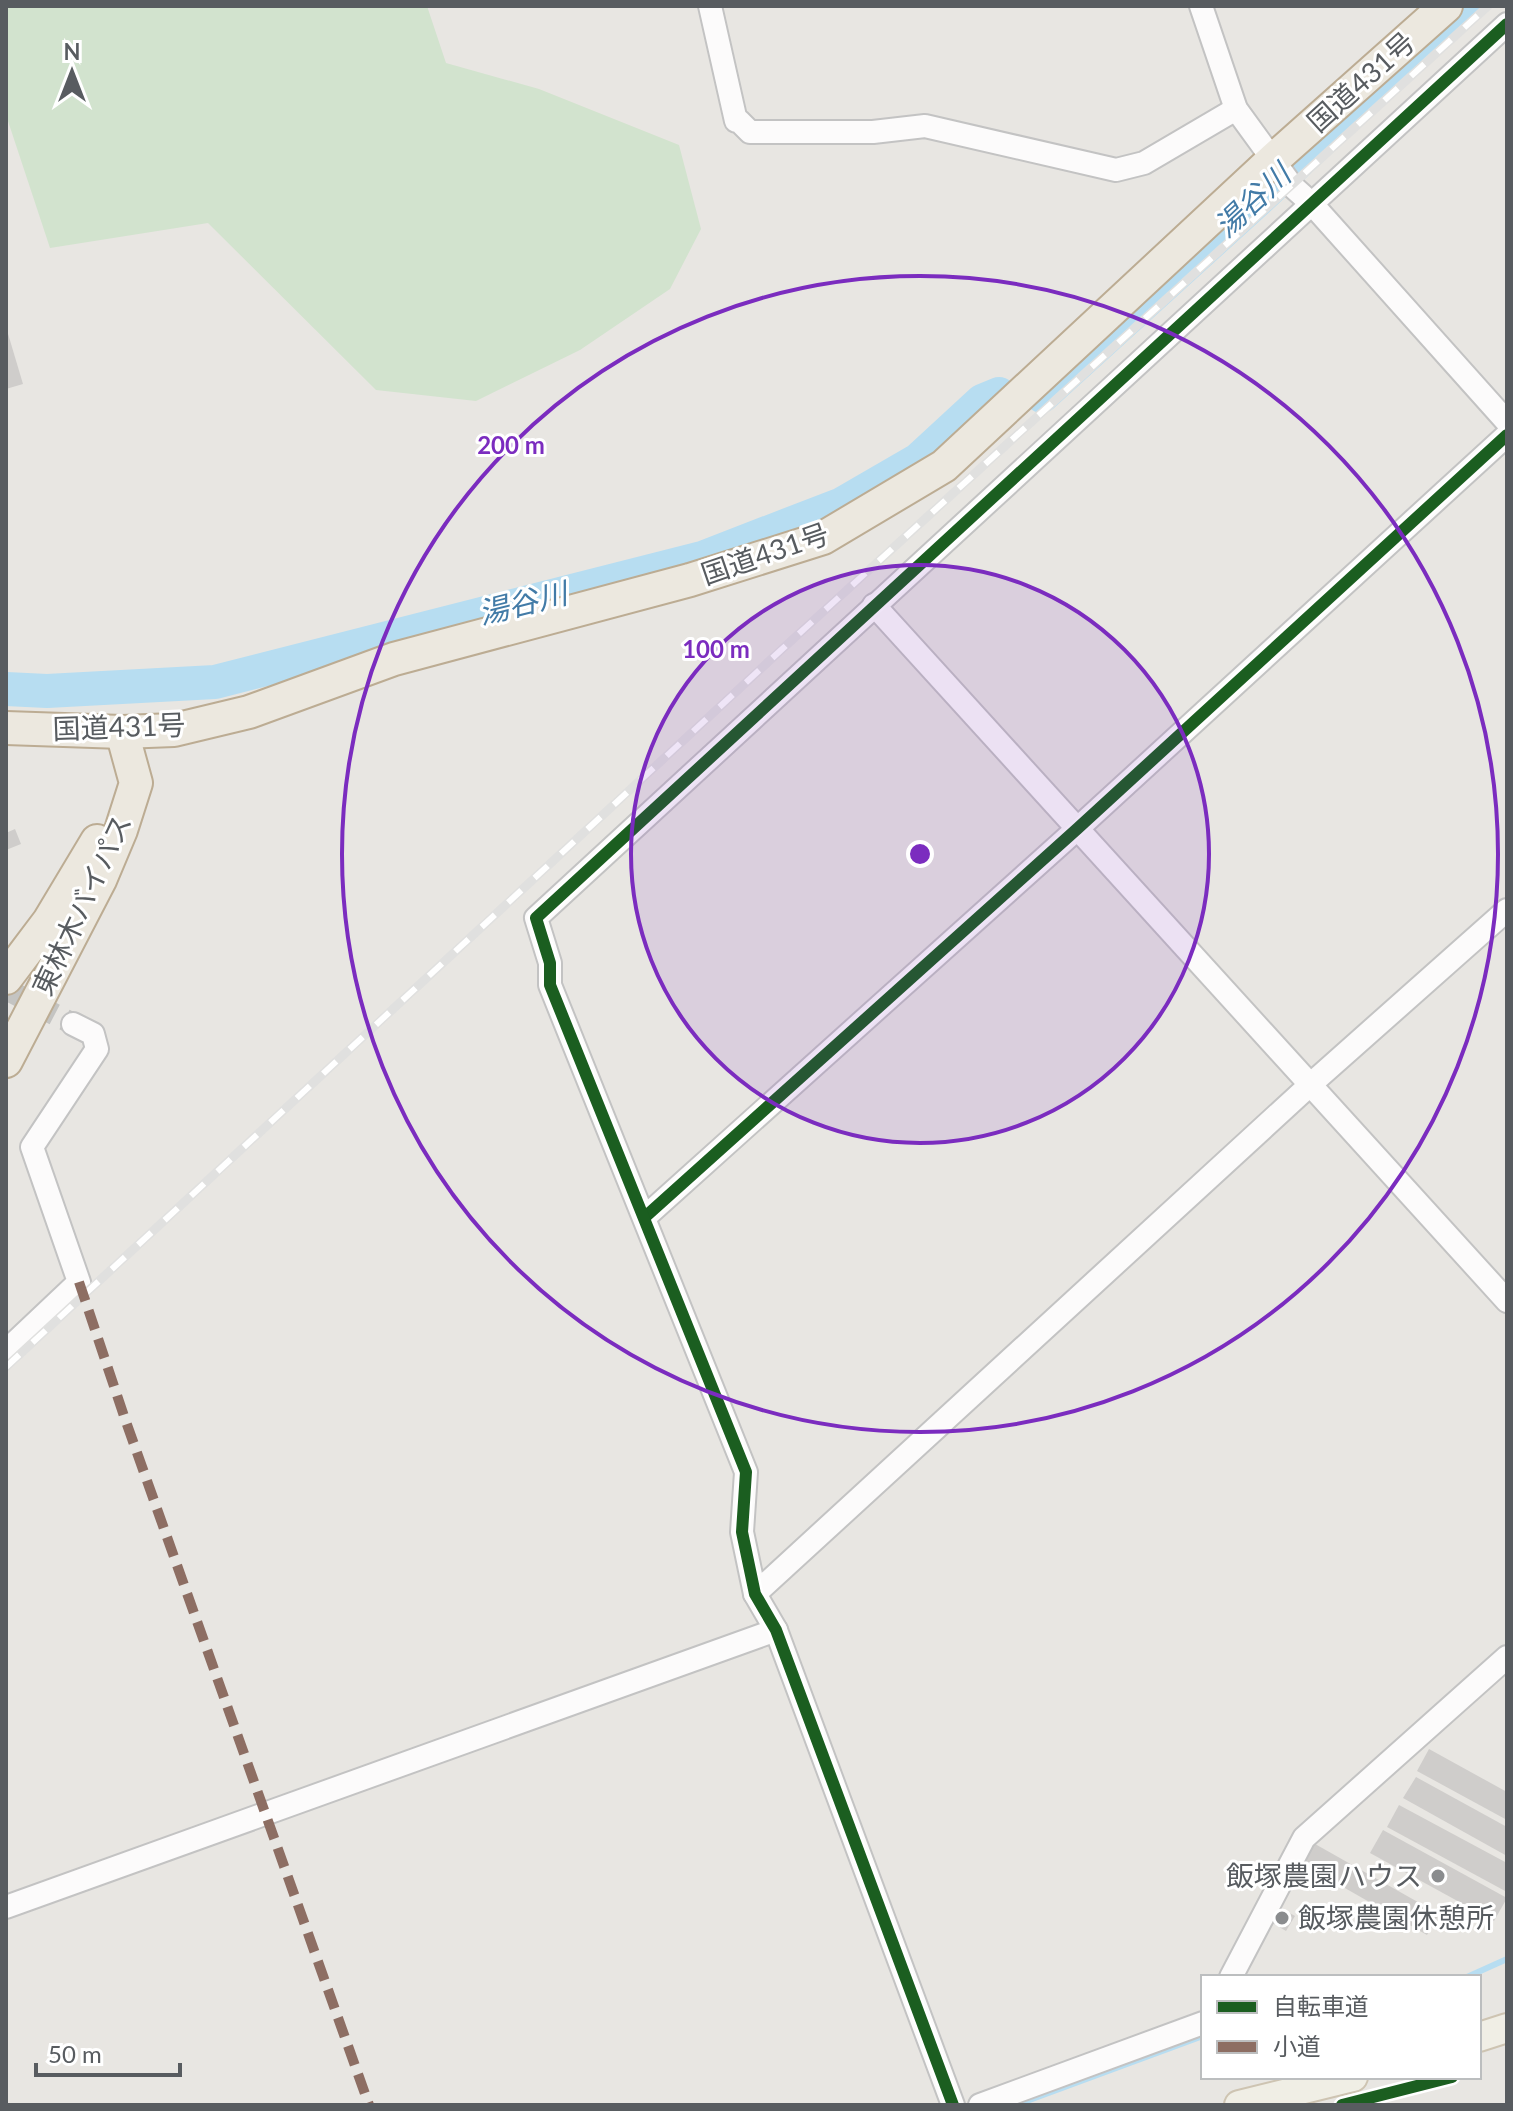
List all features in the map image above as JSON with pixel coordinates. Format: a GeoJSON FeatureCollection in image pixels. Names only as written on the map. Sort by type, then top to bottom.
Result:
{"type":"FeatureCollection","features":[{"type":"Feature","properties":{"kind":"highway","name":"国道431号"},"geometry":{"type":"LineString","coordinates":[[6,728],[122,732],[174,730],[249,712],[394,659],[690,580],[823,538],[944,466],[1274,159],[1446,6]]}},
{"type":"Feature","properties":{"kind":"highway","name":"東林木バイパス"},"geometry":{"type":"LineString","coordinates":[[6,978],[49,921],[102,832],[122,732]]}},
{"type":"Feature","properties":{"kind":"highway","name":"東林木バイパス"},"geometry":{"type":"LineString","coordinates":[[6,1061],[100,880],[121,830],[136,783],[122,732]]}},
{"type":"Feature","properties":{"kind":"main road"},"geometry":{"type":"LineString","coordinates":[[1239,2105],[1345,2079]]}},
{"type":"Feature","properties":{"kind":"street"},"geometry":{"type":"LineString","coordinates":[[710,6],[736,121],[750,132],[873,132],[925,126],[1116,170],[1144,163],[1236,109]]}},
{"type":"Feature","properties":{"kind":"street"},"geometry":{"type":"LineString","coordinates":[[1201,6],[1236,109],[1292,186],[1312,204],[1507,422]]}},
{"type":"Feature","properties":{"kind":"street"},"geometry":{"type":"LineString","coordinates":[[953,2105],[776,1630],[755,1594],[742,1532],[746,1472],[550,985],[550,963],[536,918],[1507,24]]}},
{"type":"Feature","properties":{"kind":"street"},"geometry":{"type":"LineString","coordinates":[[645,1217],[1077,829],[1507,435]]}},
{"type":"Feature","properties":{"kind":"street"},"geometry":{"type":"LineString","coordinates":[[874,605],[1507,1301]]}},
{"type":"Feature","properties":{"kind":"street"},"geometry":{"type":"LineString","coordinates":[[755,1594],[1311,1084],[1507,910]]}},
{"type":"Feature","properties":{"kind":"street"},"geometry":{"type":"LineString","coordinates":[[6,1351],[79,1282],[32,1147],[97,1049],[93,1034],[73,1024]]}},
{"type":"Feature","properties":{"kind":"street"},"geometry":{"type":"LineString","coordinates":[[6,1907],[776,1630]]}},
{"type":"Feature","properties":{"kind":"street"},"geometry":{"type":"LineString","coordinates":[[1232,1975],[1304,1838],[1507,1657]]}},
{"type":"Feature","properties":{"kind":"street"},"geometry":{"type":"LineString","coordinates":[[980,2105],[1201,2024]]}},
{"type":"Feature","properties":{"kind":"green space"},"geometry":{"type":"Polygon","coordinates":[[[6,6],[427,6],[446,63],[539,89],[679,145],[701,229],[670,289],[580,350],[476,401],[376,390],[208,223],[50,248],[6,115],[6,6]]]}},
{"type":"Feature","properties":{"kind":"building"},"geometry":{"type":"Polygon","coordinates":[[[6,327],[23,384],[6,389],[6,327]]]}},
{"type":"Feature","properties":{"kind":"building"},"geometry":{"type":"Polygon","coordinates":[[[15,829],[21,844],[6,850],[6,833],[15,829]]]}},
{"type":"Feature","properties":{"kind":"building","name":"飯塚農園ハウス"},"geometry":{"type":"Polygon","coordinates":[[[1429,1749],[1507,1792],[1507,1820],[1417,1771],[1429,1749]]]}},
{"type":"Feature","properties":{"kind":"building","name":"飯塚農園ハウス"},"geometry":{"type":"Polygon","coordinates":[[[1416,1777],[1507,1827],[1507,1856],[1403,1798],[1416,1777]]]}},
{"type":"Feature","properties":{"kind":"building","name":"飯塚農園ハウス"},"geometry":{"type":"Polygon","coordinates":[[[1399,1805],[1507,1863],[1507,1892],[1387,1827],[1399,1805]]]}},
{"type":"Feature","properties":{"kind":"building","name":"飯塚農園ハウス"},"geometry":{"type":"Polygon","coordinates":[[[1383,1830],[1507,1898],[1494,1921],[1370,1853],[1383,1830]]]}},
{"type":"Feature","properties":{"kind":"building"},"geometry":{"type":"Polygon","coordinates":[[[1308,1840],[1439,1914],[1427,1935],[1296,1860],[1308,1840]]]}},
{"type":"Feature","properties":{"kind":"building","name":"飯塚農園休憩所"},"geometry":{"type":"Polygon","coordinates":[[[1277,1906],[1295,1916],[1286,1931],[1269,1921],[1277,1906]]]}},
{"type":"Feature","properties":{"kind":"waterway","name":"湯谷川"},"geometry":{"type":"LineString","coordinates":[[1042,396],[1464,6]]}},
{"type":"Feature","properties":{"kind":"waterway","name":"湯谷川"},"geometry":{"type":"LineString","coordinates":[[6,689],[47,691],[215,682],[702,558],[842,504],[918,460],[982,401],[999,394]]}},
{"type":"Feature","properties":{"kind":"waterway"},"geometry":{"type":"LineString","coordinates":[[1471,1975],[1507,1959]]}},
{"type":"Feature","properties":{"kind":"waterway"},"geometry":{"type":"LineString","coordinates":[[1016,2105],[1201,2037]]}},
{"type":"Feature","properties":{"kind":"tunnel"},"geometry":{"type":"LineString","coordinates":[[6,989],[73,1024]]}},
{"type":"Feature","properties":{"kind":"railway"},"geometry":{"type":"LineString","coordinates":[[6,1367],[780,651],[1488,6]]}},
{"type":"Feature","properties":{"kind":"marked path"},"geometry":{"type":"LineString","coordinates":[[79,1282],[369,2105]]}},
{"type":"Feature","properties":{"kind":"cycle path"},"geometry":{"type":"LineString","coordinates":[[953,2105],[776,1630],[755,1594],[742,1532],[746,1472],[550,985],[550,963],[536,918],[1507,24]]}},
{"type":"Feature","properties":{"kind":"cycle path"},"geometry":{"type":"LineString","coordinates":[[645,1217],[1077,829],[1507,435]]}},
{"type":"Feature","properties":{"kind":"cycle path"},"geometry":{"type":"LineString","coordinates":[[1342,2105],[1444,2079]]}},
{"type":"Feature","properties":{"kind":"place","name":"飯塚農園ハウス"},"geometry":{"type":"Point","coordinates":[1438,1876]}},
{"type":"Feature","properties":{"kind":"place","name":"飯塚農園休憩所"},"geometry":{"type":"Point","coordinates":[1282,1918]}}]}
